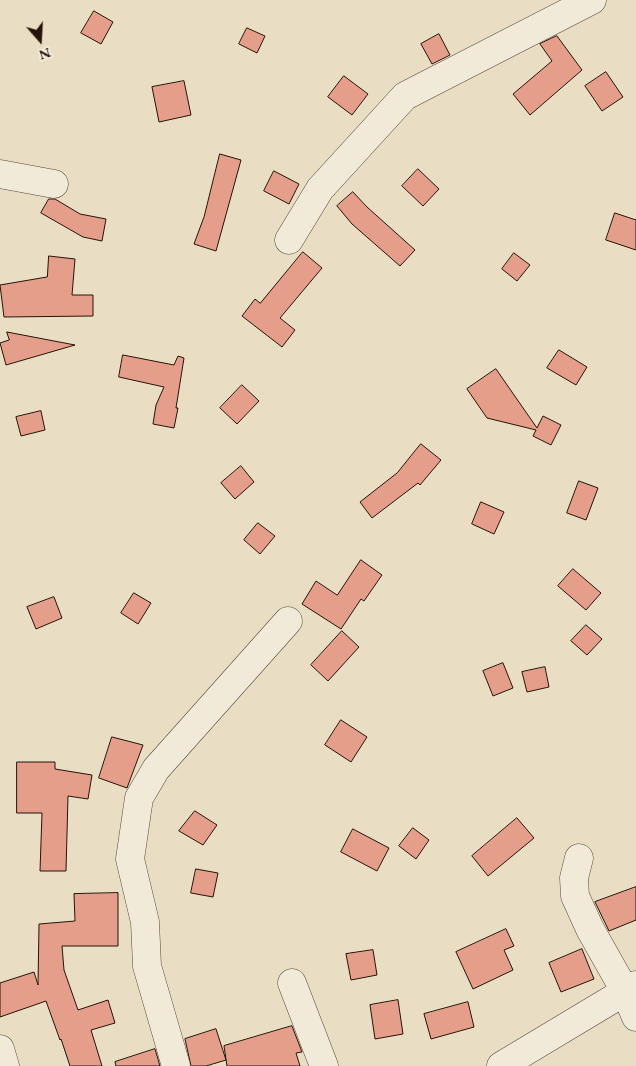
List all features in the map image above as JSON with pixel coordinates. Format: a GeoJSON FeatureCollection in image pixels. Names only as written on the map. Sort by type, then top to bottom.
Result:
{"type":"FeatureCollection","features":[{"type":"Feature","properties":{"kind":"street"},"geometry":{"type":"LineString","coordinates":[[289,240],[320,189],[404,96],[592,0]]}},
{"type":"Feature","properties":{"kind":"street"},"geometry":{"type":"LineString","coordinates":[[0,174],[54,184]]}},
{"type":"Feature","properties":{"kind":"street"},"geometry":{"type":"LineString","coordinates":[[176,1066],[147,966],[145,922],[130,859],[139,798],[156,769],[288,621]]}},
{"type":"Feature","properties":{"kind":"street"},"geometry":{"type":"LineString","coordinates":[[579,858],[574,878],[575,896],[590,929],[630,988],[636,1017]]}},
{"type":"Feature","properties":{"kind":"street"},"geometry":{"type":"LineString","coordinates":[[292,983],[324,1066]]}},
{"type":"Feature","properties":{"kind":"street"},"geometry":{"type":"LineString","coordinates":[[500,1066],[630,988]]}},
{"type":"Feature","properties":{"kind":"street"},"geometry":{"type":"LineString","coordinates":[[0,1049],[5,1066]]}},
{"type":"Feature","properties":{"kind":"building"},"geometry":{"type":"Polygon","coordinates":[[[94,11],[113,22],[101,44],[81,33],[94,11]]]}},
{"type":"Feature","properties":{"kind":"building"},"geometry":{"type":"Polygon","coordinates":[[[247,28],[265,36],[257,53],[239,44],[247,28]]]}},
{"type":"Feature","properties":{"kind":"building"},"geometry":{"type":"Polygon","coordinates":[[[439,34],[450,55],[432,64],[421,44],[439,34]]]}},
{"type":"Feature","properties":{"kind":"building"},"geometry":{"type":"Polygon","coordinates":[[[557,36],[582,70],[530,115],[513,94],[552,61],[540,44],[557,36]]]}},
{"type":"Feature","properties":{"kind":"building"},"geometry":{"type":"Polygon","coordinates":[[[606,72],[623,97],[602,111],[585,86],[606,72]]]}},
{"type":"Feature","properties":{"kind":"building"},"geometry":{"type":"Polygon","coordinates":[[[344,76],[368,94],[352,115],[328,97],[344,76]]]}},
{"type":"Feature","properties":{"kind":"building"},"geometry":{"type":"Polygon","coordinates":[[[184,81],[191,115],[159,122],[152,87],[184,81]]]}},
{"type":"Feature","properties":{"kind":"building"},"geometry":{"type":"Polygon","coordinates":[[[220,154],[241,160],[216,251],[194,244],[204,217],[220,154]]]}},
{"type":"Feature","properties":{"kind":"building"},"geometry":{"type":"Polygon","coordinates":[[[418,169],[439,189],[423,206],[402,186],[418,169]]]}},
{"type":"Feature","properties":{"kind":"building"},"geometry":{"type":"Polygon","coordinates":[[[274,171],[299,184],[289,204],[264,191],[274,171]]]}},
{"type":"Feature","properties":{"kind":"building"},"geometry":{"type":"Polygon","coordinates":[[[353,192],[415,250],[400,266],[352,224],[337,206],[353,192]]]}},
{"type":"Feature","properties":{"kind":"building"},"geometry":{"type":"Polygon","coordinates":[[[49,199],[55,199],[80,214],[106,219],[102,241],[83,237],[41,213],[49,199]]]}},
{"type":"Feature","properties":{"kind":"building"},"geometry":{"type":"Polygon","coordinates":[[[615,213],[636,220],[636,250],[606,240],[615,213]]]}},
{"type":"Feature","properties":{"kind":"building"},"geometry":{"type":"Polygon","coordinates":[[[303,252],[322,268],[280,318],[295,330],[282,347],[242,316],[255,299],[260,303],[303,252]]]}},
{"type":"Feature","properties":{"kind":"building"},"geometry":{"type":"Polygon","coordinates":[[[514,253],[530,265],[517,281],[502,269],[514,253]]]}},
{"type":"Feature","properties":{"kind":"building"},"geometry":{"type":"Polygon","coordinates":[[[49,256],[75,259],[72,295],[93,295],[93,316],[4,317],[0,285],[47,277],[49,256]]]}},
{"type":"Feature","properties":{"kind":"building"},"geometry":{"type":"Polygon","coordinates":[[[7,332],[75,345],[6,365],[0,343],[9,340],[7,332]]]}},
{"type":"Feature","properties":{"kind":"building"},"geometry":{"type":"Polygon","coordinates":[[[559,350],[587,367],[576,385],[547,368],[559,350]]]}},
{"type":"Feature","properties":{"kind":"building"},"geometry":{"type":"Polygon","coordinates":[[[123,355],[174,365],[178,356],[184,358],[174,428],[153,424],[156,405],[164,387],[119,377],[123,355]]]}},
{"type":"Feature","properties":{"kind":"building"},"geometry":{"type":"Polygon","coordinates":[[[496,369],[537,428],[543,416],[561,425],[551,445],[533,436],[536,430],[487,418],[467,389],[496,369]]]}},
{"type":"Feature","properties":{"kind":"building"},"geometry":{"type":"Polygon","coordinates":[[[242,385],[259,401],[237,424],[220,408],[242,385]]]}},
{"type":"Feature","properties":{"kind":"building"},"geometry":{"type":"Polygon","coordinates":[[[41,411],[45,430],[21,436],[16,417],[41,411]]]}},
{"type":"Feature","properties":{"kind":"building"},"geometry":{"type":"Polygon","coordinates":[[[421,444],[441,460],[420,485],[418,483],[372,518],[360,502],[397,473],[421,444]]]}},
{"type":"Feature","properties":{"kind":"building"},"geometry":{"type":"Polygon","coordinates":[[[241,466],[254,482],[235,499],[221,483],[241,466]]]}},
{"type":"Feature","properties":{"kind":"building"},"geometry":{"type":"Polygon","coordinates":[[[579,481],[598,488],[586,520],[567,513],[579,481]]]}},
{"type":"Feature","properties":{"kind":"building"},"geometry":{"type":"Polygon","coordinates":[[[481,502],[504,512],[494,534],[472,524],[481,502]]]}},
{"type":"Feature","properties":{"kind":"building"},"geometry":{"type":"Polygon","coordinates":[[[258,523],[275,536],[260,554],[244,540],[258,523]]]}},
{"type":"Feature","properties":{"kind":"building"},"geometry":{"type":"Polygon","coordinates":[[[361,560],[382,575],[364,601],[361,599],[341,629],[302,604],[316,581],[337,595],[361,560]]]}},
{"type":"Feature","properties":{"kind":"building"},"geometry":{"type":"Polygon","coordinates":[[[573,569],[601,593],[586,610],[558,586],[573,569]]]}},
{"type":"Feature","properties":{"kind":"building"},"geometry":{"type":"Polygon","coordinates":[[[134,593],[151,603],[138,624],[121,613],[134,593]]]}},
{"type":"Feature","properties":{"kind":"building"},"geometry":{"type":"Polygon","coordinates":[[[54,597],[62,618],[36,629],[27,607],[54,597]]]}},
{"type":"Feature","properties":{"kind":"building"},"geometry":{"type":"Polygon","coordinates":[[[586,625],[602,639],[587,655],[571,641],[586,625]]]}},
{"type":"Feature","properties":{"kind":"building"},"geometry":{"type":"Polygon","coordinates":[[[342,631],[359,647],[328,681],[311,665],[342,631]]]}},
{"type":"Feature","properties":{"kind":"building"},"geometry":{"type":"Polygon","coordinates":[[[503,663],[513,688],[493,696],[483,671],[503,663]]]}},
{"type":"Feature","properties":{"kind":"building"},"geometry":{"type":"Polygon","coordinates":[[[545,667],[549,687],[527,692],[522,672],[545,667]]]}},
{"type":"Feature","properties":{"kind":"building"},"geometry":{"type":"Polygon","coordinates":[[[341,720],[367,737],[351,762],[325,745],[341,720]]]}},
{"type":"Feature","properties":{"kind":"building"},"geometry":{"type":"Polygon","coordinates":[[[112,737],[143,745],[127,788],[99,778],[112,737]]]}},
{"type":"Feature","properties":{"kind":"building"},"geometry":{"type":"Polygon","coordinates":[[[17,762],[55,762],[55,769],[92,775],[88,799],[68,796],[66,871],[40,871],[42,813],[17,813],[17,762]]]}},
{"type":"Feature","properties":{"kind":"building"},"geometry":{"type":"Polygon","coordinates":[[[195,811],[217,825],[203,845],[179,831],[195,811]]]}},
{"type":"Feature","properties":{"kind":"building"},"geometry":{"type":"Polygon","coordinates":[[[517,818],[534,838],[488,876],[472,856],[517,818]]]}},
{"type":"Feature","properties":{"kind":"building"},"geometry":{"type":"Polygon","coordinates":[[[413,828],[429,840],[416,859],[399,846],[413,828]]]}},
{"type":"Feature","properties":{"kind":"building"},"geometry":{"type":"Polygon","coordinates":[[[353,829],[389,848],[377,871],[341,852],[353,829]]]}},
{"type":"Feature","properties":{"kind":"building"},"geometry":{"type":"Polygon","coordinates":[[[196,869],[218,873],[213,897],[191,893],[196,869]]]}},
{"type":"Feature","properties":{"kind":"building"},"geometry":{"type":"Polygon","coordinates":[[[636,887],[636,920],[609,931],[595,902],[636,887]]]}},
{"type":"Feature","properties":{"kind":"building"},"geometry":{"type":"Polygon","coordinates":[[[118,893],[118,946],[62,946],[64,970],[78,1010],[108,1000],[115,1023],[91,1030],[102,1066],[70,1066],[46,1001],[0,1017],[0,983],[34,972],[38,985],[39,924],[75,921],[74,894],[118,893]]]}},
{"type":"Feature","properties":{"kind":"building"},"geometry":{"type":"Polygon","coordinates":[[[506,929],[514,946],[504,950],[513,970],[473,989],[456,952],[506,929]]]}},
{"type":"Feature","properties":{"kind":"building"},"geometry":{"type":"Polygon","coordinates":[[[582,949],[594,979],[561,992],[549,963],[582,949]]]}},
{"type":"Feature","properties":{"kind":"building"},"geometry":{"type":"Polygon","coordinates":[[[373,950],[377,975],[351,980],[346,954],[373,950]]]}},
{"type":"Feature","properties":{"kind":"building"},"geometry":{"type":"Polygon","coordinates":[[[398,1000],[403,1034],[375,1039],[370,1005],[398,1000]]]}},
{"type":"Feature","properties":{"kind":"building"},"geometry":{"type":"Polygon","coordinates":[[[468,1002],[474,1027],[431,1039],[424,1014],[468,1002]]]}},
{"type":"Feature","properties":{"kind":"building"},"geometry":{"type":"Polygon","coordinates":[[[292,1026],[302,1052],[296,1053],[300,1066],[227,1066],[224,1046],[292,1026]]]}},
{"type":"Feature","properties":{"kind":"building"},"geometry":{"type":"Polygon","coordinates":[[[216,1029],[226,1060],[206,1066],[191,1066],[185,1039],[216,1029]]]}},
{"type":"Feature","properties":{"kind":"building"},"geometry":{"type":"Polygon","coordinates":[[[155,1049],[160,1066],[116,1066],[115,1062],[155,1049]]]}}]}
